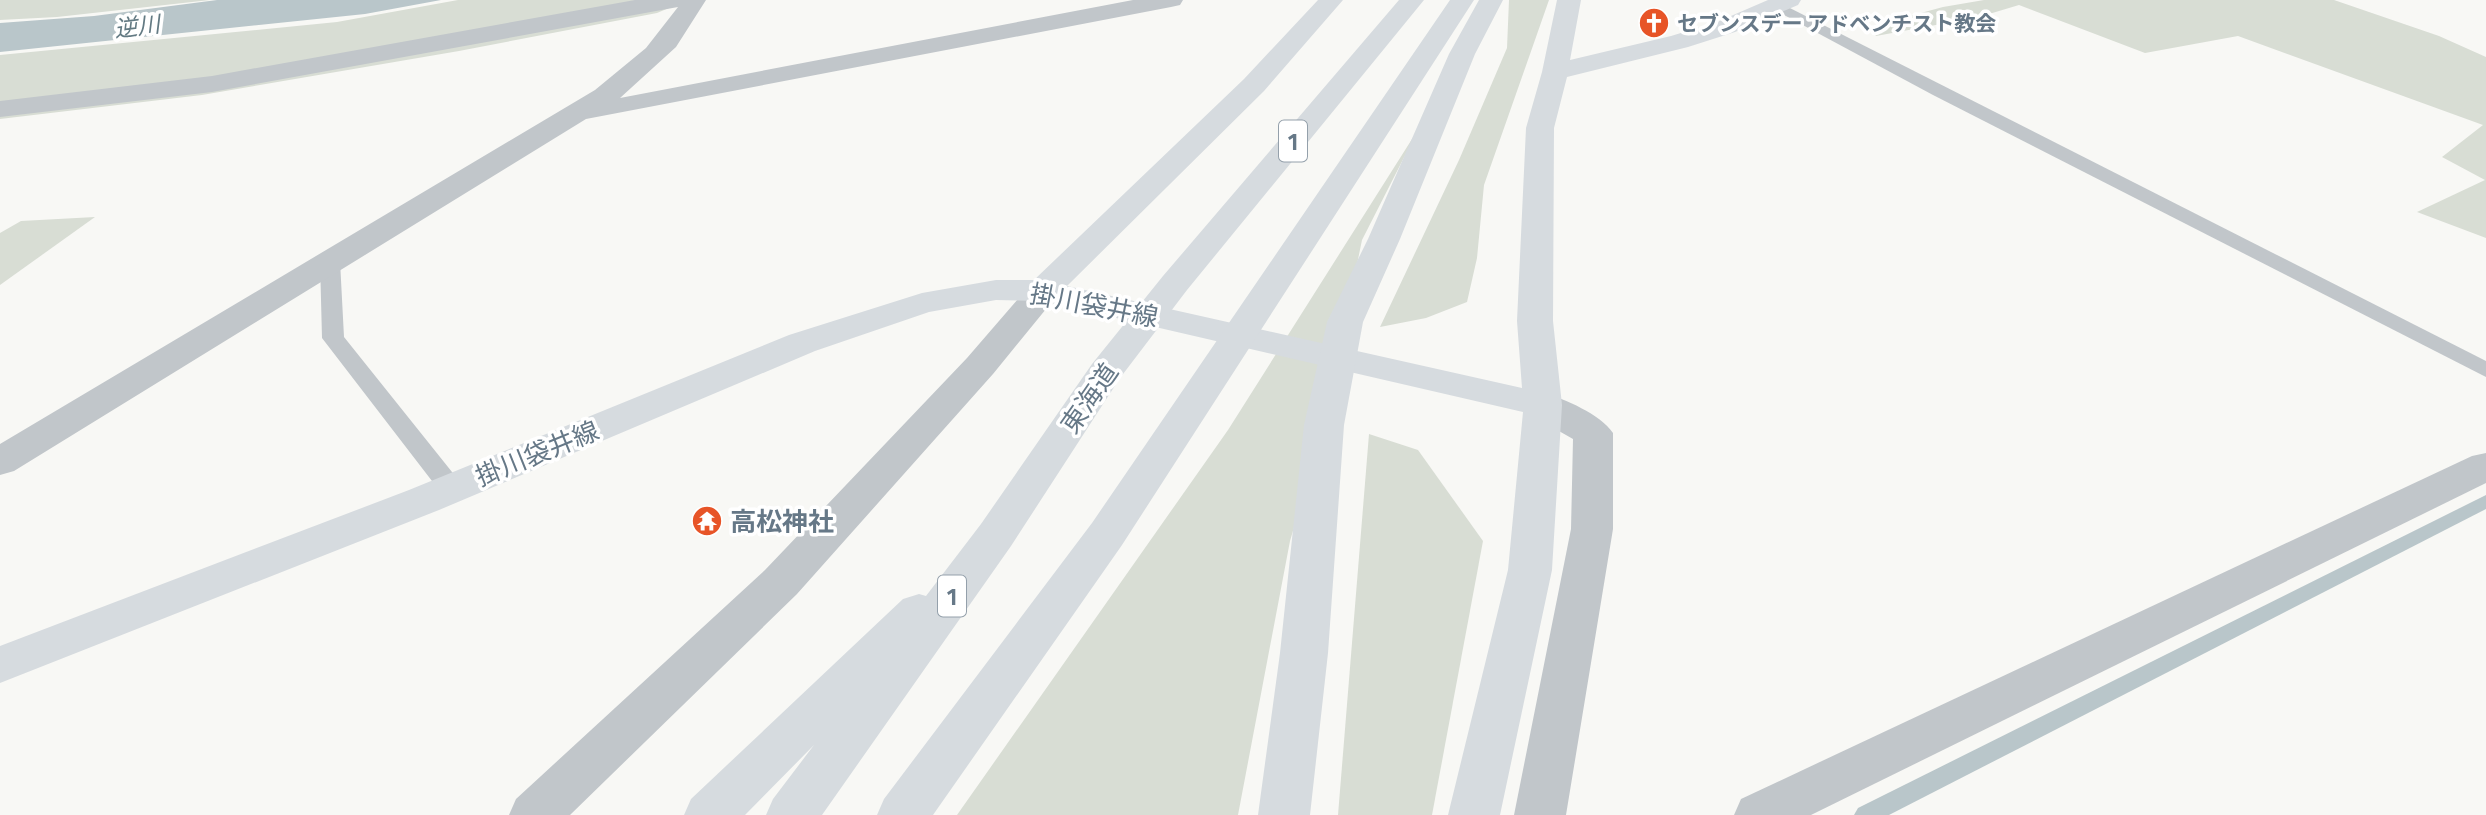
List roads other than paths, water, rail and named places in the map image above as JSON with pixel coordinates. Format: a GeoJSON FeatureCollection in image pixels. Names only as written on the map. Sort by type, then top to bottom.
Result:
{"type":"FeatureCollection","features":[{"type":"Feature","properties":{"kind":"main road"},"geometry":{"type":"LineString","coordinates":[[1043,291],[1254,85],[1331,0]]}},
{"type":"Feature","properties":{"kind":"main road","name":"東海道"},"geometry":{"type":"LineString","coordinates":[[792,815],[996,536],[1105,372],[1175,283],[1412,0]]}},
{"type":"Feature","properties":{"kind":"main road"},"geometry":{"type":"LineString","coordinates":[[903,815],[1107,534],[1462,0]]}},
{"type":"Feature","properties":{"kind":"main road"},"geometry":{"type":"LineString","coordinates":[[1284,815],[1304,653],[1324,425],[1345,322],[1384,239],[1462,54],[1491,0]]}},
{"type":"Feature","properties":{"kind":"main road"},"geometry":{"type":"LineString","coordinates":[[1474,815],[1530,570],[1543,404],[1535,321],[1541,128],[1569,0]]}},
{"type":"Feature","properties":{"kind":"main road"},"geometry":{"type":"LineString","coordinates":[[1555,72],[1679,42],[1726,27],[1783,2]]}},
{"type":"Feature","properties":{"kind":"main road","name":"掛川袋井線"},"geometry":{"type":"LineString","coordinates":[[0,665],[452,488],[803,344],[910,307],[996,290],[1043,291],[1543,404]]}},
{"type":"Feature","properties":{"kind":"main road","name":"1"},"geometry":{"type":"LineString","coordinates":[[710,815],[996,536]]}},
{"type":"Feature","properties":{"kind":"street"},"geometry":{"type":"LineString","coordinates":[[0,109],[212,84],[676,0]]}},
{"type":"Feature","properties":{"kind":"street"},"geometry":{"type":"LineString","coordinates":[[0,462],[606,96],[654,57],[683,23],[694,0]]}},
{"type":"Feature","properties":{"kind":"street"},"geometry":{"type":"LineString","coordinates":[[574,115],[1171,0]]}},
{"type":"Feature","properties":{"kind":"street"},"geometry":{"type":"LineString","coordinates":[[535,815],[781,582],[980,366],[1043,291]]}},
{"type":"Feature","properties":{"kind":"street"},"geometry":{"type":"LineString","coordinates":[[1540,815],[1592,529],[1593,433],[1543,404]]}},
{"type":"Feature","properties":{"kind":"street"},"geometry":{"type":"LineString","coordinates":[[1760,815],[2486,466]]}},
{"type":"Feature","properties":{"kind":"lane"},"geometry":{"type":"LineString","coordinates":[[1783,2],[1939,92],[2486,370]]}},
{"type":"Feature","properties":{"kind":"lane"},"geometry":{"type":"LineString","coordinates":[[330,261],[333,338],[452,488]]}},
{"type":"Feature","properties":{"kind":"water","name":"逆川"},"geometry":{"type":"Polygon","coordinates":[[[217,0],[441,0],[365,14],[0,52],[0,23],[94,16],[217,0]]]}},
{"type":"Feature","properties":{"kind":"waterway"},"geometry":{"type":"LineString","coordinates":[[1866,815],[2486,501]]}},
{"type":"Feature","properties":{"kind":"place","name":"セブンスデー アドベンチスト教会"},"geometry":{"type":"Point","coordinates":[1654,23]}},
{"type":"Feature","properties":{"kind":"place","name":"高松神社"},"geometry":{"type":"Point","coordinates":[707,521]}}]}
